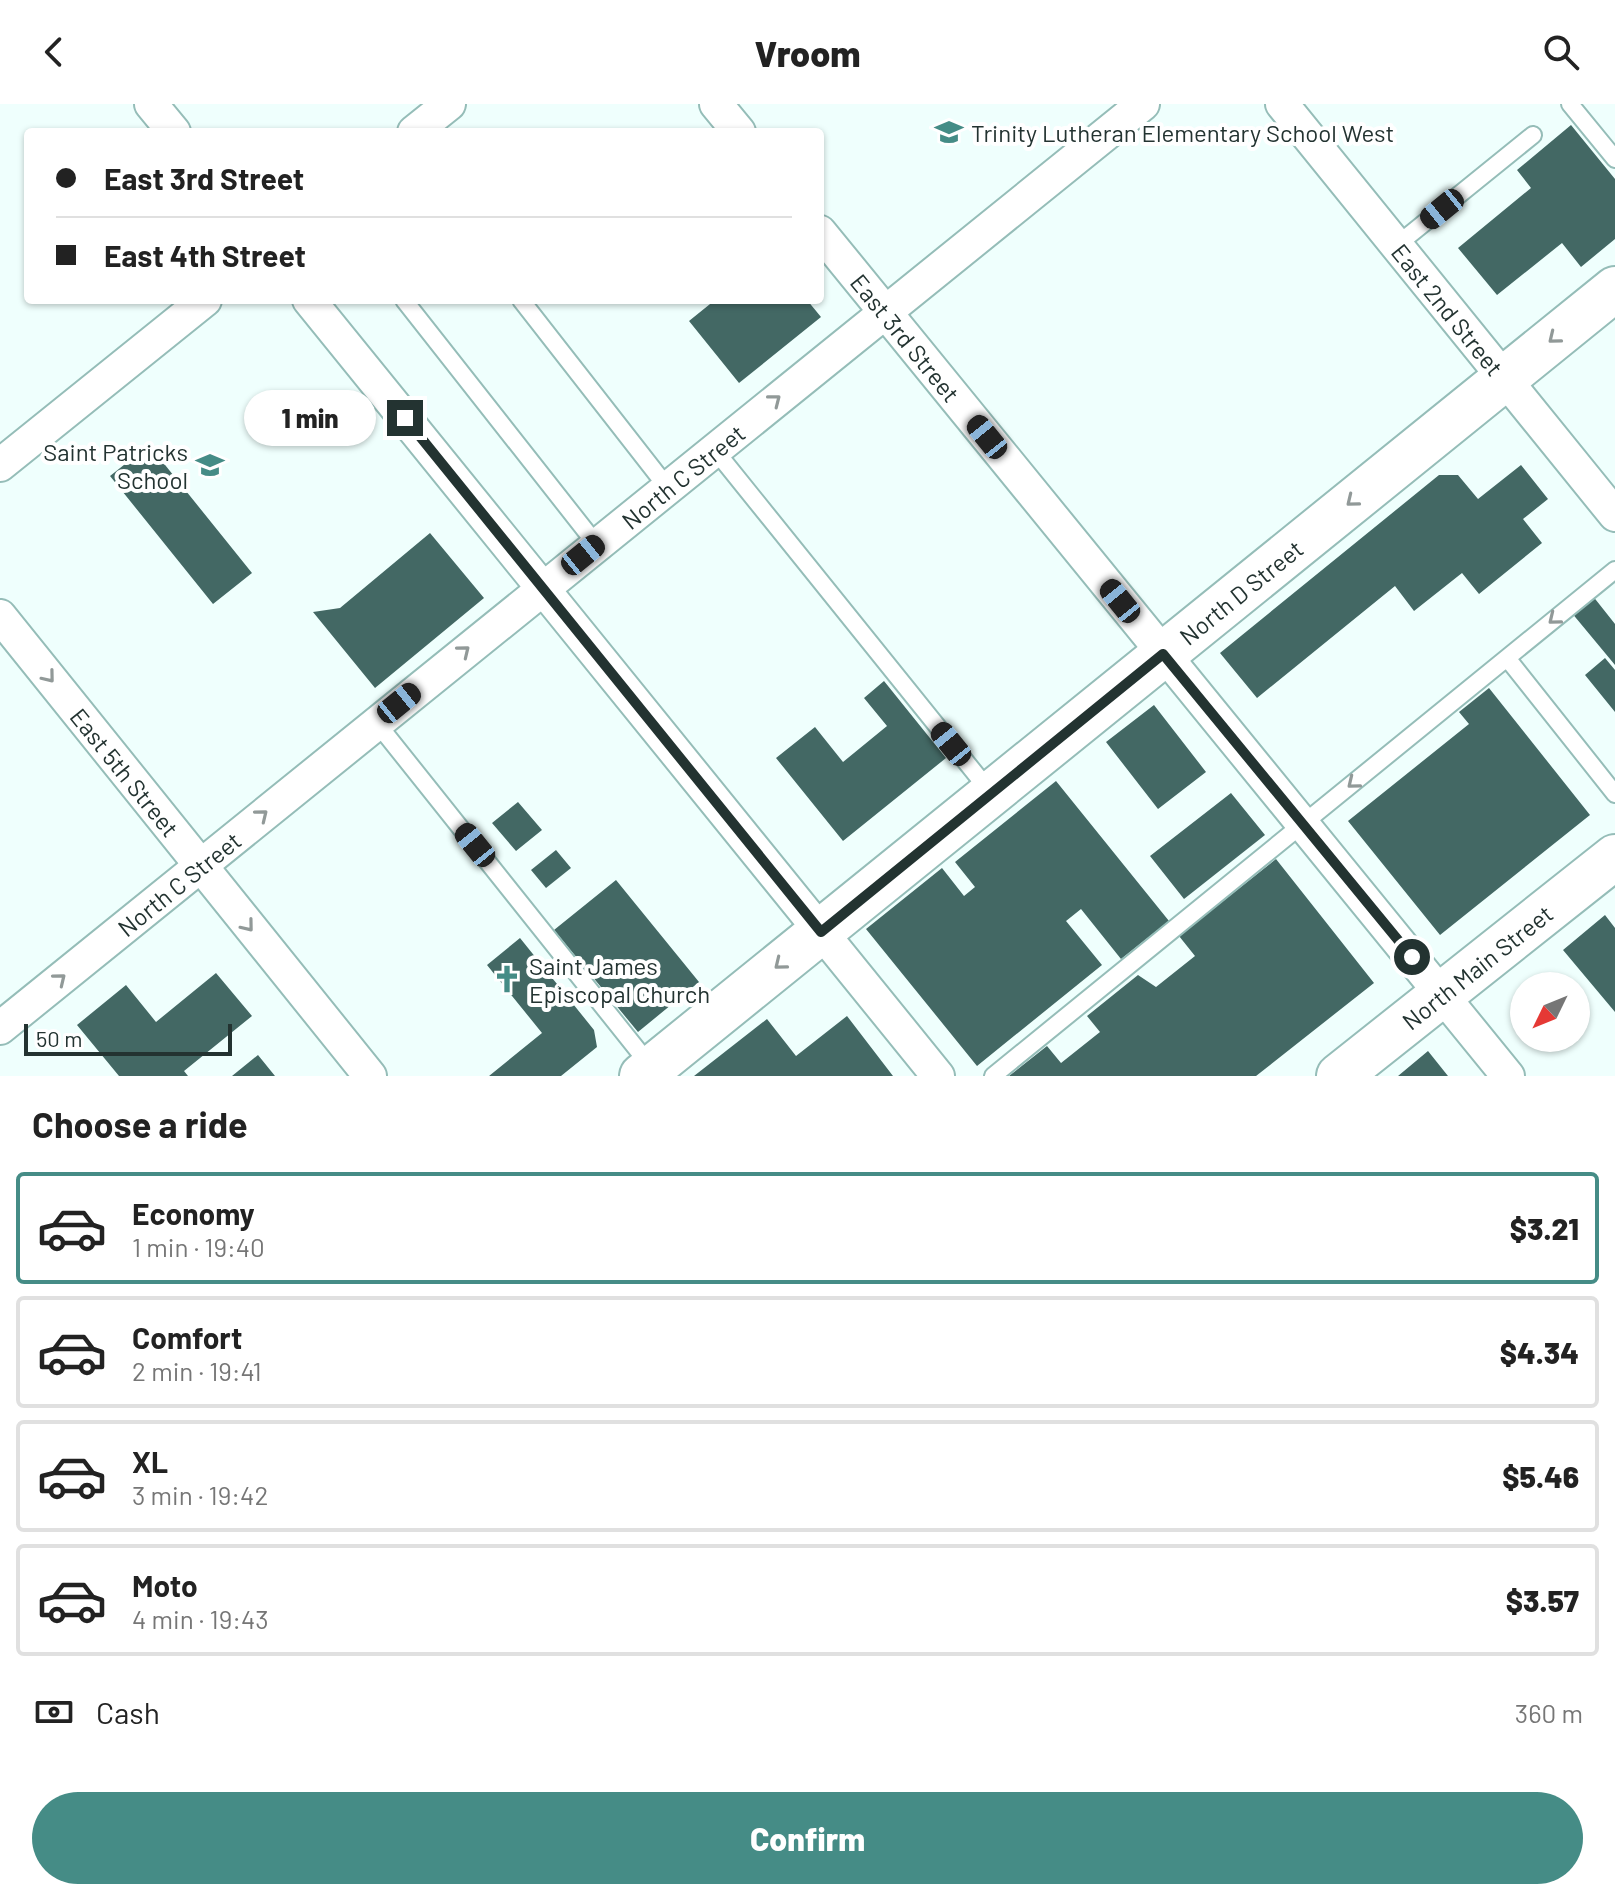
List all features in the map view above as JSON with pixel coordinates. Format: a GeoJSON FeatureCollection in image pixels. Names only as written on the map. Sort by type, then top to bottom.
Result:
{"type":"FeatureCollection","features":[{"type":"Feature","properties":{"kind":"main road","name":"North D Street"},"geometry":{"type":"LineString","coordinates":[[647,1072],[1615,289]]}},
{"type":"Feature","properties":{"kind":"main road","name":"North Main Street"},"geometry":{"type":"LineString","coordinates":[[1339,1076],[1615,857]]}},
{"type":"Feature","properties":{"kind":"street"},"geometry":{"type":"LineString","coordinates":[[151,104],[171,128]]}},
{"type":"Feature","properties":{"kind":"street"},"geometry":{"type":"LineString","coordinates":[[419,128],[449,104]]}},
{"type":"Feature","properties":{"kind":"street"},"geometry":{"type":"LineString","coordinates":[[716,104],[736,128]]}},
{"type":"Feature","properties":{"kind":"street","name":"North C Street"},"geometry":{"type":"LineString","coordinates":[[6,1015],[199,865],[1143,104]]}},
{"type":"Feature","properties":{"kind":"street","name":"East 2nd Street"},"geometry":{"type":"LineString","coordinates":[[1282,104],[1615,515]]}},
{"type":"Feature","properties":{"kind":"street","name":"East 3rd Street"},"geometry":{"type":"LineString","coordinates":[[824,237],[1508,1076]]}},
{"type":"Feature","properties":{"kind":"street"},"geometry":{"type":"LineString","coordinates":[[0,465],[200,304]]}},
{"type":"Feature","properties":{"kind":"street"},"geometry":{"type":"LineString","coordinates":[[312,304],[938,1076]]}},
{"type":"Feature","properties":{"kind":"street","name":"East 5th Street"},"geometry":{"type":"LineString","coordinates":[[0,616],[370,1076]]}},
{"type":"Feature","properties":{"kind":"lane"},"geometry":{"type":"LineString","coordinates":[[1570,104],[1615,159]]}},
{"type":"Feature","properties":{"kind":"lane"},"geometry":{"type":"LineString","coordinates":[[1397,245],[1533,135]]}},
{"type":"Feature","properties":{"kind":"lane"},"geometry":{"type":"LineString","coordinates":[[407,304],[596,544]]}},
{"type":"Feature","properties":{"kind":"lane"},"geometry":{"type":"LineString","coordinates":[[524,304],[667,487]]}},
{"type":"Feature","properties":{"kind":"lane"},"geometry":{"type":"LineString","coordinates":[[714,449],[991,793]]}},
{"type":"Feature","properties":{"kind":"lane"},"geometry":{"type":"LineString","coordinates":[[993,1076],[1615,570]]}},
{"type":"Feature","properties":{"kind":"lane"},"geometry":{"type":"LineString","coordinates":[[1507,658],[1615,794]]}},
{"type":"Feature","properties":{"kind":"lane"},"geometry":{"type":"LineString","coordinates":[[376,722],[647,1072]]}},
{"type":"Feature","properties":{"kind":"building"},"geometry":{"type":"Polygon","coordinates":[[[1571,125],[1615,179],[1615,239],[1581,267],[1562,243],[1497,295],[1458,248],[1531,188],[1517,170],[1571,125]]]}},
{"type":"Feature","properties":{"kind":"building"},"geometry":{"type":"Polygon","coordinates":[[[710,304],[810,304],[821,317],[739,383],[689,321],[710,304]]]}},
{"type":"Feature","properties":{"kind":"building"},"geometry":{"type":"Polygon","coordinates":[[[149,445],[252,573],[213,604],[110,476],[149,445]]]}},
{"type":"Feature","properties":{"kind":"building"},"geometry":{"type":"Polygon","coordinates":[[[1521,465],[1548,499],[1523,519],[1542,543],[1479,594],[1462,573],[1414,611],[1395,586],[1257,698],[1220,653],[1439,475],[1458,475],[1478,499],[1521,465]]]}},
{"type":"Feature","properties":{"kind":"building"},"geometry":{"type":"Polygon","coordinates":[[[430,533],[484,598],[375,688],[313,612],[340,608],[430,533]]]}},
{"type":"Feature","properties":{"kind":"building"},"geometry":{"type":"Polygon","coordinates":[[[1592,595],[1615,624],[1615,665],[1571,612],[1592,595]]]}},
{"type":"Feature","properties":{"kind":"building"},"geometry":{"type":"Polygon","coordinates":[[[1605,658],[1615,670],[1615,712],[1585,675],[1605,658]]]}},
{"type":"Feature","properties":{"kind":"building"},"geometry":{"type":"Polygon","coordinates":[[[884,681],[946,758],[843,841],[776,758],[815,727],[843,762],[887,726],[864,698],[884,681]]]}},
{"type":"Feature","properties":{"kind":"building"},"geometry":{"type":"Polygon","coordinates":[[[1489,688],[1590,815],[1440,935],[1348,821],[1469,724],[1459,712],[1489,688]]]}},
{"type":"Feature","properties":{"kind":"building"},"geometry":{"type":"Polygon","coordinates":[[[1154,705],[1206,772],[1158,809],[1106,742],[1154,705]]]}},
{"type":"Feature","properties":{"kind":"building"},"geometry":{"type":"Polygon","coordinates":[[[1056,781],[1169,921],[1121,959],[1081,909],[1066,921],[1102,965],[977,1066],[866,929],[942,868],[964,896],[975,887],[955,862],[1056,781]]]}},
{"type":"Feature","properties":{"kind":"building"},"geometry":{"type":"Polygon","coordinates":[[[1231,793],[1265,835],[1184,899],[1150,856],[1231,793]]]}},
{"type":"Feature","properties":{"kind":"building"},"geometry":{"type":"Polygon","coordinates":[[[518,802],[542,830],[516,851],[492,823],[518,802]]]}},
{"type":"Feature","properties":{"kind":"building"},"geometry":{"type":"Polygon","coordinates":[[[556,850],[571,868],[546,888],[531,870],[556,850]]]}},
{"type":"Feature","properties":{"kind":"building"},"geometry":{"type":"Polygon","coordinates":[[[1276,859],[1374,983],[1256,1076],[1009,1076],[1047,1046],[1061,1063],[1100,1032],[1087,1016],[1138,975],[1156,987],[1195,956],[1179,936],[1276,859]]]}},
{"type":"Feature","properties":{"kind":"building"},"geometry":{"type":"Polygon","coordinates":[[[616,880],[699,982],[638,1032],[554,930],[616,880]]]}},
{"type":"Feature","properties":{"kind":"building"},"geometry":{"type":"Polygon","coordinates":[[[1605,915],[1615,928],[1615,1012],[1590,982],[1590,972],[1581,972],[1563,950],[1605,915]]]}},
{"type":"Feature","properties":{"kind":"building"},"geometry":{"type":"Polygon","coordinates":[[[520,938],[594,1030],[597,1047],[561,1076],[489,1076],[542,1033],[487,965],[520,938]]]}},
{"type":"Feature","properties":{"kind":"building"},"geometry":{"type":"Polygon","coordinates":[[[216,973],[252,1016],[184,1071],[188,1076],[119,1076],[77,1025],[126,985],[156,1022],[216,973]]]}},
{"type":"Feature","properties":{"kind":"building"},"geometry":{"type":"Polygon","coordinates":[[[847,1016],[893,1076],[694,1076],[767,1019],[796,1056],[847,1016]]]}},
{"type":"Feature","properties":{"kind":"building"},"geometry":{"type":"Polygon","coordinates":[[[1428,1051],[1448,1076],[1398,1076],[1428,1051]]]}},
{"type":"Feature","properties":{"kind":"building"},"geometry":{"type":"Polygon","coordinates":[[[258,1055],[275,1076],[232,1076],[258,1055]]]}},
{"type":"Feature","properties":{"kind":"place","name":"Trinity Lutheran Elementary School West"},"geometry":{"type":"Point","coordinates":[949,132]}},
{"type":"Feature","properties":{"kind":"place","name":"Saint Patricks School"},"geometry":{"type":"Point","coordinates":[210,465]}},
{"type":"Feature","properties":{"kind":"place","name":"Saint James Episcopal Church"},"geometry":{"type":"Point","coordinates":[507,979]}},
{"type":"Feature","properties":{"kind":"route"},"geometry":{"type":"LineString","coordinates":[[405,418],[821,932],[1163,654],[1412,957]]}}]}
